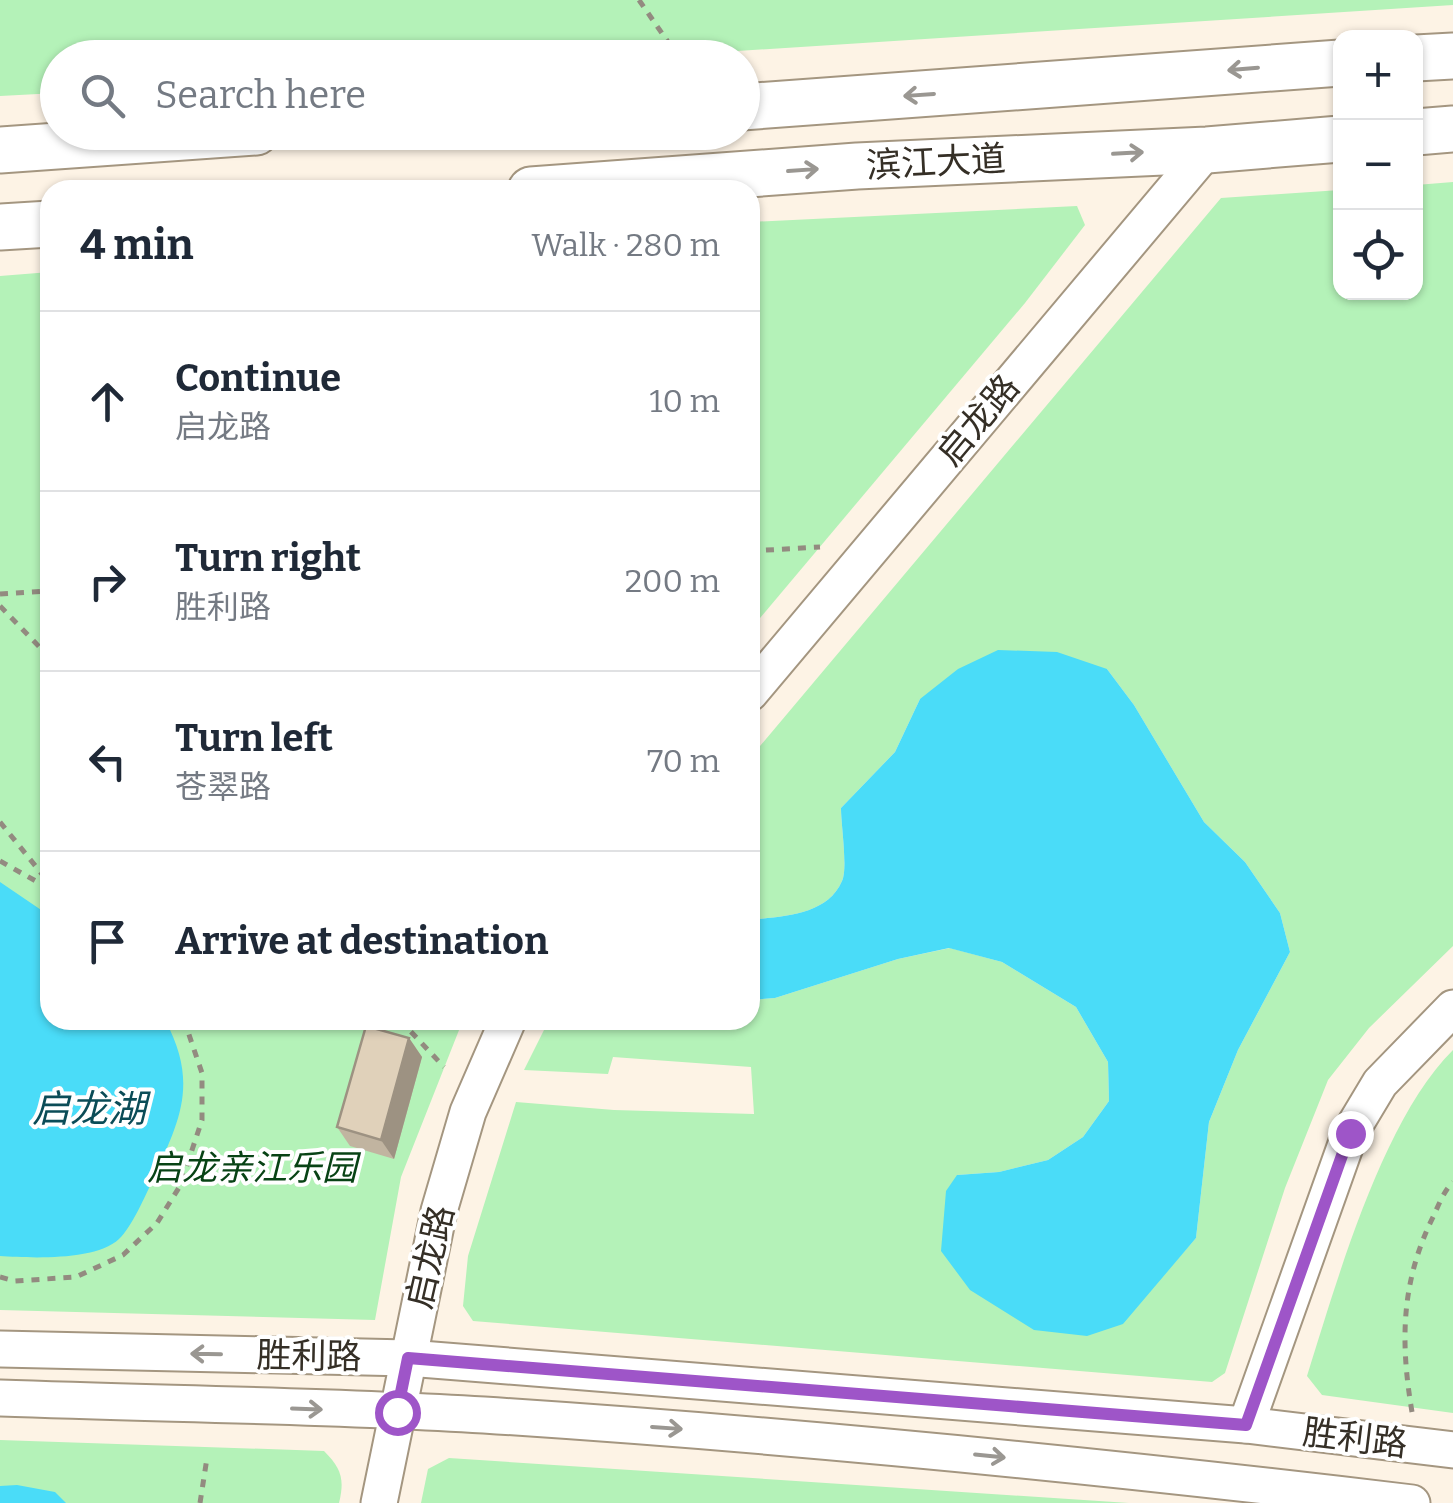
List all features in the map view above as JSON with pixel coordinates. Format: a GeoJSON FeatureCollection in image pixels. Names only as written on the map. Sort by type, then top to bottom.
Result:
{"type":"FeatureCollection","features":[{"type":"Feature","properties":{"kind":"main road"},"geometry":{"type":"LineString","coordinates":[[1423,58],[1453,56]]}},
{"type":"Feature","properties":{"kind":"main road","name":"滨江大道"},"geometry":{"type":"LineString","coordinates":[[760,105],[1333,64]]}},
{"type":"Feature","properties":{"kind":"main road"},"geometry":{"type":"LineString","coordinates":[[1423,131],[1453,129]]}},
{"type":"Feature","properties":{"kind":"main road","name":"滨江大道"},"geometry":{"type":"LineString","coordinates":[[667,180],[857,166],[1208,150],[1333,139]]}},
{"type":"Feature","properties":{"kind":"main road"},"geometry":{"type":"LineString","coordinates":[[0,150],[40,147]]}},
{"type":"Feature","properties":{"kind":"main road"},"geometry":{"type":"LineString","coordinates":[[0,227],[40,225]]}},
{"type":"Feature","properties":{"kind":"street","name":"启龙路"},"geometry":{"type":"LineString","coordinates":[[760,680],[1208,150]]}},
{"type":"Feature","properties":{"kind":"street"},"geometry":{"type":"LineString","coordinates":[[1246,1425],[1350,1133],[1380,1083],[1453,1008]]}},
{"type":"Feature","properties":{"kind":"street","name":"启龙路"},"geometry":{"type":"LineString","coordinates":[[379,1503],[440,1211],[468,1112],[504,1030]]}},
{"type":"Feature","properties":{"kind":"street","name":"胜利路"},"geometry":{"type":"LineString","coordinates":[[0,1349],[408,1358],[1246,1425],[1453,1450]]}},
{"type":"Feature","properties":{"kind":"street"},"geometry":{"type":"LineString","coordinates":[[116,1352],[132,1370],[135,1381],[132,1390],[116,1402]]}},
{"type":"Feature","properties":{"kind":"street"},"geometry":{"type":"LineString","coordinates":[[602,1424],[582,1408],[578,1395],[582,1385],[608,1374]]}},
{"type":"Feature","properties":{"kind":"street"},"geometry":{"type":"LineString","coordinates":[[0,1398],[397,1412],[831,1440],[1220,1492],[1412,1503]]}},
{"type":"Feature","properties":{"kind":"path"},"geometry":{"type":"LineString","coordinates":[[640,0],[667,40]]}},
{"type":"Feature","properties":{"kind":"path"},"geometry":{"type":"LineString","coordinates":[[760,550],[820,547]]}},
{"type":"Feature","properties":{"kind":"path"},"geometry":{"type":"LineString","coordinates":[[0,594],[40,592]]}},
{"type":"Feature","properties":{"kind":"path"},"geometry":{"type":"LineString","coordinates":[[0,606],[40,648]]}},
{"type":"Feature","properties":{"kind":"path"},"geometry":{"type":"LineString","coordinates":[[0,822],[40,874]]}},
{"type":"Feature","properties":{"kind":"path"},"geometry":{"type":"LineString","coordinates":[[0,861],[40,882]]}},
{"type":"Feature","properties":{"kind":"path"},"geometry":{"type":"LineString","coordinates":[[0,1277],[15,1281],[76,1277],[123,1255],[157,1224],[180,1186],[202,1120],[202,1073],[187,1030]]}},
{"type":"Feature","properties":{"kind":"path"},"geometry":{"type":"LineString","coordinates":[[410,1030],[444,1066]]}},
{"type":"Feature","properties":{"kind":"path"},"geometry":{"type":"LineString","coordinates":[[1413,1416],[1405,1363],[1405,1298],[1419,1244],[1453,1182]]}},
{"type":"Feature","properties":{"kind":"path"},"geometry":{"type":"LineString","coordinates":[[200,1503],[207,1458]]}},
{"type":"Feature","properties":{"kind":"green space"},"geometry":{"type":"Polygon","coordinates":[[[0,0],[1453,0],[1453,5],[760,50],[760,40],[40,40],[40,94],[0,96],[0,0]]]}},
{"type":"Feature","properties":{"kind":"green space"},"geometry":{"type":"Polygon","coordinates":[[[1453,182],[1453,946],[1369,1028],[1328,1080],[1285,1188],[1225,1373],[1212,1382],[473,1321],[463,1306],[468,1256],[516,1102],[614,1110],[754,1114],[751,1067],[613,1057],[608,1074],[524,1070],[544,1030],[760,1030],[760,999],[950,948],[1002,962],[1076,1007],[1108,1062],[1109,1101],[1083,1137],[1048,1160],[999,1172],[957,1175],[1159,1280],[1196,1238],[1209,1122],[1238,1050],[1290,952],[1280,913],[1245,862],[1204,822],[1134,705],[1107,669],[920,699],[895,752],[841,808],[844,875],[835,893],[815,908],[760,919],[760,746],[1221,198],[1333,190],[1333,300],[1423,300],[1423,184],[1453,182]]]}},
{"type":"Feature","properties":{"kind":"green space"},"geometry":{"type":"Polygon","coordinates":[[[1077,206],[1085,225],[1025,303],[760,618],[760,222],[1077,206]]]}},
{"type":"Feature","properties":{"kind":"green space","name":"启龙亲江乐园"},"geometry":{"type":"Polygon","coordinates":[[[40,273],[40,1030],[459,1030],[401,1177],[375,1320],[0,1310],[0,276],[40,273]]]}},
{"type":"Feature","properties":{"kind":"green space"},"geometry":{"type":"Polygon","coordinates":[[[1453,1050],[1453,1413],[1322,1395],[1307,1376],[1365,1204],[1404,1117],[1453,1050]]]}},
{"type":"Feature","properties":{"kind":"green space"},"geometry":{"type":"Polygon","coordinates":[[[0,1440],[324,1451],[340,1474],[341,1495],[339,1503],[0,1503],[0,1440]]]}},
{"type":"Feature","properties":{"kind":"green space"},"geometry":{"type":"Polygon","coordinates":[[[449,1458],[1129,1503],[421,1503],[428,1469],[449,1458]]]}},
{"type":"Feature","properties":{"kind":"water"},"geometry":{"type":"Polygon","coordinates":[[[998,650],[1057,652],[1107,669],[1134,705],[1204,822],[1245,862],[1280,913],[1290,952],[1238,1050],[1209,1122],[1196,1238],[1123,1324],[1087,1336],[1034,1330],[970,1290],[941,1251],[946,1191],[957,1175],[999,1172],[1048,1160],[1083,1137],[1109,1101],[1108,1062],[1076,1007],[1002,962],[949,948],[760,999],[760,919],[815,908],[835,893],[844,866],[841,808],[895,752],[920,699],[958,669],[998,650]]]}},
{"type":"Feature","properties":{"kind":"water","name":"启龙湖"},"geometry":{"type":"Polygon","coordinates":[[[0,882],[40,909],[40,1030],[170,1030],[183,1082],[182,1101],[171,1138],[146,1194],[119,1239],[79,1255],[0,1256],[0,882]]]}},
{"type":"Feature","properties":{"kind":"water"},"geometry":{"type":"Polygon","coordinates":[[[0,1486],[55,1492],[66,1503],[0,1503],[0,1486]]]}},
{"type":"Feature","properties":{"kind":"building"},"geometry":{"type":"Polygon","coordinates":[[[365,1030],[409,1038],[381,1140],[337,1127],[365,1030]]]}},
{"type":"Feature","properties":{"kind":"route"},"geometry":{"type":"LineString","coordinates":[[397,1412],[408,1358],[1246,1425],[1350,1133]]}}]}
